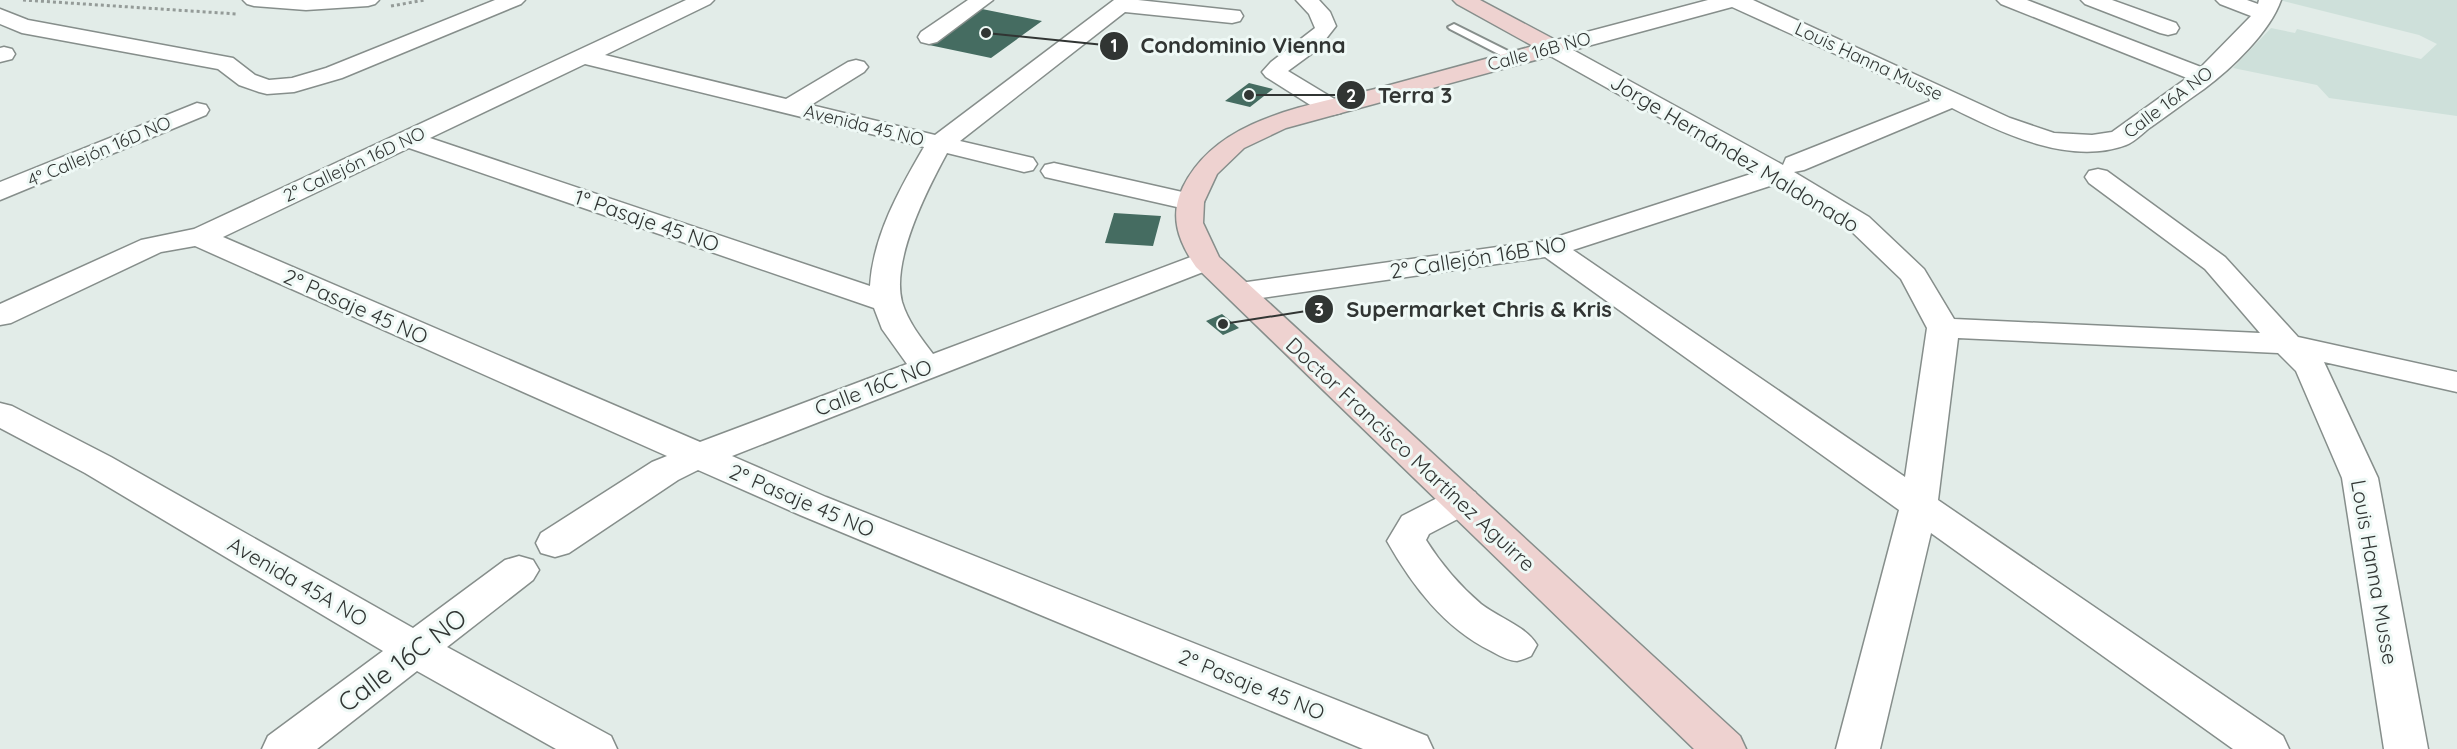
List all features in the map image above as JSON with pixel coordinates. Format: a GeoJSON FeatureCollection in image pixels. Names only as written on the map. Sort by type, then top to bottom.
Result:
{"type":"FeatureCollection","features":[{"type":"Feature","properties":{"kind":"street"},"geometry":{"type":"LineString","coordinates":[[0,16],[22,26],[225,63],[247,80],[267,87],[294,85],[334,73],[514,0]]}},
{"type":"Feature","properties":{"kind":"street","name":"2° Callejón 16D NO"},"geometry":{"type":"LineString","coordinates":[[0,316],[151,246],[199,237],[704,0]]}},
{"type":"Feature","properties":{"kind":"street"},"geometry":{"type":"LineString","coordinates":[[929,37],[982,0]]}},
{"type":"Feature","properties":{"kind":"street"},"geometry":{"type":"LineString","coordinates":[[1307,0],[1315,6],[1322,29],[1315,41],[1297,55],[1281,63],[1274,72],[1332,108]]}},
{"type":"Feature","properties":{"kind":"street","name":"Jorge Hernández Maldonado"},"geometry":{"type":"LineString","coordinates":[[1464,0],[1787,169],[1859,223],[1912,275],[1943,328]]}},
{"type":"Feature","properties":{"kind":"street","name":"Calle 16B NO"},"geometry":{"type":"LineString","coordinates":[[1190,202],[1205,170],[1235,143],[1277,123],[1734,0]]}},
{"type":"Feature","properties":{"kind":"street","name":"Louis Hanna Musse"},"geometry":{"type":"LineString","coordinates":[[1734,0],[2001,123]]}},
{"type":"Feature","properties":{"kind":"street"},"geometry":{"type":"LineString","coordinates":[[2008,0],[2204,77]]}},
{"type":"Feature","properties":{"kind":"street"},"geometry":{"type":"LineString","coordinates":[[2092,0],[2168,28]]}},
{"type":"Feature","properties":{"kind":"street"},"geometry":{"type":"LineString","coordinates":[[2227,0],[2267,7]]}},
{"type":"Feature","properties":{"kind":"street"},"geometry":{"type":"LineString","coordinates":[[939,144],[1124,2],[1232,16]]}},
{"type":"Feature","properties":{"kind":"street"},"geometry":{"type":"LineString","coordinates":[[247,7],[376,4]]}},
{"type":"Feature","properties":{"kind":"street","name":"Calle 16A NO"},"geometry":{"type":"LineString","coordinates":[[2001,123],[2052,140],[2092,143],[2119,139],[2204,77],[2233,50],[2267,7]]}},
{"type":"Feature","properties":{"kind":"street","name":"Avenida 45 NO"},"geometry":{"type":"LineString","coordinates":[[585,57],[939,144],[914,190],[893,241],[885,284],[887,302],[898,329],[926,367]]}},
{"type":"Feature","properties":{"kind":"street"},"geometry":{"type":"LineString","coordinates":[[790,107],[856,67]]}},
{"type":"Feature","properties":{"kind":"street","name":"2° Callejón 16B NO"},"geometry":{"type":"LineString","coordinates":[[1240,292],[1551,248],[1787,169],[1940,106],[1943,103],[1938,92]]}},
{"type":"Feature","properties":{"kind":"street","name":"4° Callejón 16D NO"},"geometry":{"type":"LineString","coordinates":[[0,192],[197,110]]}},
{"type":"Feature","properties":{"kind":"street","name":"1° Pasaje 45 NO"},"geometry":{"type":"LineString","coordinates":[[407,139],[887,302]]}},
{"type":"Feature","properties":{"kind":"street"},"geometry":{"type":"LineString","coordinates":[[939,144],[1024,164]]}},
{"type":"Feature","properties":{"kind":"street"},"geometry":{"type":"LineString","coordinates":[[1054,171],[1190,202]]}},
{"type":"Feature","properties":{"kind":"street","name":"Louis Hanna Musse"},"geometry":{"type":"LineString","coordinates":[[2098,177],[2215,263],[2287,344],[2311,367],[2360,478],[2406,749]]}},
{"type":"Feature","properties":{"kind":"street","name":"Doctor Francisco Martínez Aguirre"},"geometry":{"type":"LineString","coordinates":[[1190,202],[1189,223],[1206,261],[1724,749]]}},
{"type":"Feature","properties":{"kind":"street","name":"2° Pasaje 45 NO"},"geometry":{"type":"LineString","coordinates":[[199,237],[813,506],[1388,745]]}},
{"type":"Feature","properties":{"kind":"street"},"geometry":{"type":"LineString","coordinates":[[1551,248],[2267,749]]}},
{"type":"Feature","properties":{"kind":"street","name":"Calle 16C NO"},"geometry":{"type":"LineString","coordinates":[[555,543],[665,471],[698,456],[1206,261]]}},
{"type":"Feature","properties":{"kind":"street"},"geometry":{"type":"LineString","coordinates":[[1858,749],[1919,505],[1943,328],[2287,344],[2457,382]]}},
{"type":"Feature","properties":{"kind":"street","name":"Avenida 45A NO"},"geometry":{"type":"LineString","coordinates":[[0,414],[99,465],[416,650],[595,749]]}},
{"type":"Feature","properties":{"kind":"street"},"geometry":{"type":"LineString","coordinates":[[1462,501],[1414,525],[1406,541],[1427,575],[1465,613],[1492,635],[1516,645]]}},
{"type":"Feature","properties":{"kind":"street","name":"Calle 16C NO"},"geometry":{"type":"LineString","coordinates":[[284,749],[519,570]]}},
{"type":"Feature","properties":{"kind":"lane"},"geometry":{"type":"LineString","coordinates":[[1454,27],[1514,58]]}},
{"type":"Feature","properties":{"kind":"path"},"geometry":{"type":"LineString","coordinates":[[15,0],[247,7]]}},
{"type":"Feature","properties":{"kind":"path"},"geometry":{"type":"LineString","coordinates":[[376,4],[425,0]]}},
{"type":"Feature","properties":{"kind":"shaded area"},"geometry":{"type":"Polygon","coordinates":[[[2279,0],[2457,0],[2457,116],[2329,98],[2317,85],[2233,68],[2271,28],[2295,33],[2297,29],[2421,59],[2437,44],[2419,35],[2279,0]]]}},
{"type":"Feature","properties":{"kind":"building"},"geometry":{"type":"Polygon","coordinates":[[[982,9],[1042,21],[991,58],[929,45],[982,9]]]}},
{"type":"Feature","properties":{"kind":"building"},"geometry":{"type":"Polygon","coordinates":[[[1249,83],[1273,89],[1250,107],[1225,101],[1249,83]]]}},
{"type":"Feature","properties":{"kind":"building"},"geometry":{"type":"Polygon","coordinates":[[[1114,213],[1161,216],[1153,246],[1105,243],[1114,213]]]}},
{"type":"Feature","properties":{"kind":"building"},"geometry":{"type":"Polygon","coordinates":[[[1222,314],[1239,328],[1223,335],[1206,321],[1222,314]]]}},
{"type":"Feature","properties":{"kind":"place","name":"Condominio Vienna"},"geometry":{"type":"Point","coordinates":[986,33]}},
{"type":"Feature","properties":{"kind":"place","name":"Terra 3"},"geometry":{"type":"Point","coordinates":[1249,95]}},
{"type":"Feature","properties":{"kind":"place","name":"Supermarket Chris & Kris"},"geometry":{"type":"Point","coordinates":[1223,324]}}]}
